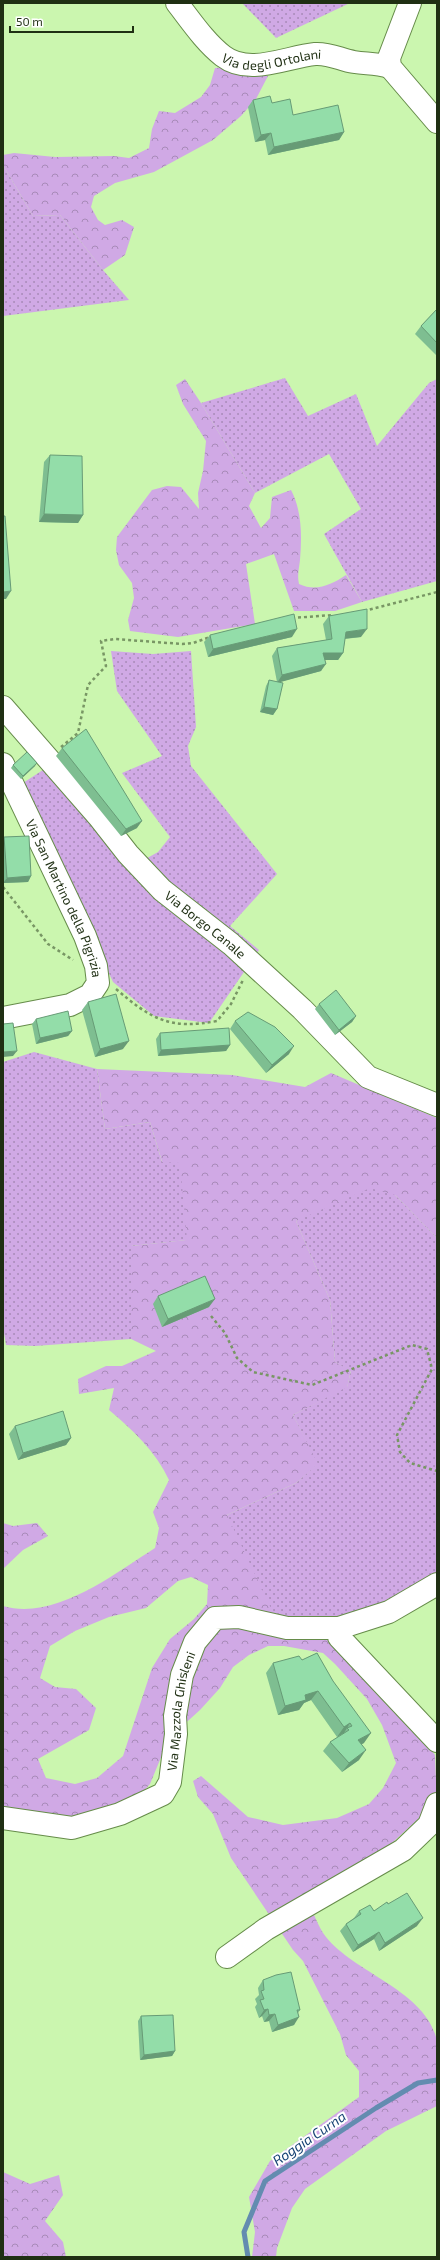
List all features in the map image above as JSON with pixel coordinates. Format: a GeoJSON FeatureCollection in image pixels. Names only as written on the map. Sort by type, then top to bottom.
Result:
{"type":"FeatureCollection","features":[{"type":"Feature","properties":{"kind":"street","name":"Via degli Ortolani"},"geometry":{"type":"LineString","coordinates":[[177,3],[214,48],[236,63],[255,64],[316,54],[340,57],[353,62],[365,62],[390,68]]}},
{"type":"Feature","properties":{"kind":"street"},"geometry":{"type":"LineString","coordinates":[[410,3],[390,58],[390,68],[437,122]]}},
{"type":"Feature","properties":{"kind":"street","name":"Via Borgo Canale"},"geometry":{"type":"LineString","coordinates":[[3,707],[48,758],[128,854],[162,890],[226,940],[302,1008],[368,1078],[437,1105]]}},
{"type":"Feature","properties":{"kind":"street","name":"Via San Martino della Pigrizia"},"geometry":{"type":"LineString","coordinates":[[3,764],[85,936],[96,966],[98,983],[90,995],[70,1005],[3,1018]]}},
{"type":"Feature","properties":{"kind":"street","name":"Via Mazzola Ghisleni"},"geometry":{"type":"LineString","coordinates":[[3,1818],[72,1828],[120,1814],[163,1794],[170,1782],[176,1734],[175,1716],[182,1675],[195,1642],[216,1618],[238,1617],[287,1628],[339,1628],[389,1612],[437,1584]]}},
{"type":"Feature","properties":{"kind":"street"},"geometry":{"type":"LineString","coordinates":[[339,1628],[339,1637],[437,1742]]}},
{"type":"Feature","properties":{"kind":"street"},"geometry":{"type":"LineString","coordinates":[[226,1957],[266,1929],[403,1850],[429,1825],[437,1804]]}},
{"type":"Feature","properties":{"kind":"path"},"geometry":{"type":"LineString","coordinates":[[361,612],[437,592]]}},
{"type":"Feature","properties":{"kind":"path"},"geometry":{"type":"LineString","coordinates":[[286,619],[338,615]]}},
{"type":"Feature","properties":{"kind":"path"},"geometry":{"type":"LineString","coordinates":[[48,758],[78,733],[88,685],[106,666],[101,641],[115,640],[182,644],[193,643],[216,635]]}},
{"type":"Feature","properties":{"kind":"path"},"geometry":{"type":"LineString","coordinates":[[4,890],[48,944],[76,962]]}},
{"type":"Feature","properties":{"kind":"path"},"geometry":{"type":"LineString","coordinates":[[98,983],[108,982],[143,1012],[174,1023],[193,1026],[217,1021],[231,1004],[253,965]]}},
{"type":"Feature","properties":{"kind":"path"},"geometry":{"type":"LineString","coordinates":[[210,1316],[225,1333],[238,1358],[253,1372],[312,1385],[412,1345],[427,1349],[432,1369],[397,1435],[400,1452],[410,1463],[437,1471]]}},
{"type":"Feature","properties":{"kind":"green space"},"geometry":{"type":"Polygon","coordinates":[[[242,3],[350,3],[276,38],[242,3]]]}},
{"type":"Feature","properties":{"kind":"green space"},"geometry":{"type":"Polygon","coordinates":[[[229,67],[268,76],[256,99],[241,116],[213,140],[154,172],[115,183],[94,196],[91,207],[98,220],[105,225],[122,220],[134,227],[125,255],[103,270],[60,215],[33,216],[3,165],[3,155],[14,153],[55,157],[114,156],[129,158],[149,148],[152,129],[159,111],[175,113],[201,97],[210,85],[215,68],[229,67]]]}},
{"type":"Feature","properties":{"kind":"green space"},"geometry":{"type":"Polygon","coordinates":[[[3,165],[33,216],[60,215],[103,270],[129,300],[3,316],[3,165]]]}},
{"type":"Feature","properties":{"kind":"green space"},"geometry":{"type":"Polygon","coordinates":[[[285,378],[308,416],[356,394],[377,446],[429,383],[437,379],[437,581],[362,602],[324,534],[361,509],[329,454],[255,493],[201,403],[285,378]]]}},
{"type":"Feature","properties":{"kind":"green space"},"geometry":{"type":"Polygon","coordinates":[[[185,379],[255,493],[249,506],[261,528],[270,518],[272,497],[291,490],[297,506],[301,533],[301,551],[298,575],[299,584],[311,587],[323,586],[335,582],[346,575],[362,602],[335,611],[294,611],[274,554],[246,564],[255,624],[178,637],[130,631],[128,620],[134,598],[132,583],[119,565],[116,550],[117,537],[152,490],[167,486],[181,487],[199,509],[198,493],[203,471],[206,441],[183,404],[176,385],[185,379]]]}},
{"type":"Feature","properties":{"kind":"green space"},"geometry":{"type":"Polygon","coordinates":[[[111,651],[153,654],[191,651],[196,727],[188,746],[191,766],[277,874],[230,926],[259,950],[209,1023],[154,1016],[113,982],[41,828],[23,783],[49,766],[133,866],[158,852],[170,837],[122,773],[162,756],[117,691],[111,651]]]}},
{"type":"Feature","properties":{"kind":"green space"},"geometry":{"type":"Polygon","coordinates":[[[34,1052],[97,1069],[105,1129],[150,1122],[162,1162],[180,1163],[187,1240],[131,1246],[131,1339],[35,1346],[6,1345],[3,1327],[3,1062],[34,1052]]]}},
{"type":"Feature","properties":{"kind":"green space"},"geometry":{"type":"Polygon","coordinates":[[[97,1069],[232,1075],[305,1087],[331,1073],[437,1118],[437,1238],[395,1195],[296,1221],[330,1300],[335,1362],[351,1370],[347,1388],[293,1415],[319,1464],[296,1483],[227,1515],[333,1622],[435,1755],[437,1802],[370,1863],[307,1899],[323,1933],[339,1950],[403,1994],[429,2021],[437,2043],[437,2106],[386,2131],[305,2189],[292,2208],[277,2248],[276,2257],[252,2257],[255,2232],[249,2197],[270,2161],[359,2097],[359,2071],[346,2055],[340,2034],[303,1961],[293,1950],[231,1858],[213,1814],[198,1797],[193,1781],[201,1776],[248,1817],[283,1825],[337,1818],[369,1804],[383,1788],[396,1763],[382,1725],[367,1699],[323,1653],[284,1646],[268,1646],[249,1655],[233,1667],[220,1688],[200,1710],[169,1738],[150,1784],[129,1808],[60,1825],[3,1823],[3,1606],[23,1609],[43,1607],[63,1601],[103,1582],[155,1548],[159,1528],[153,1512],[169,1480],[158,1460],[151,1451],[127,1425],[109,1410],[114,1388],[79,1394],[78,1379],[106,1366],[122,1366],[156,1351],[131,1339],[131,1246],[186,1240],[150,1122],[105,1129],[97,1069]],[[191,1577],[178,1581],[146,1608],[109,1617],[75,1631],[50,1646],[40,1678],[55,1687],[76,1689],[96,1708],[89,1730],[38,1759],[46,1778],[75,1784],[97,1778],[123,1756],[152,1668],[170,1639],[194,1619],[207,1604],[208,1585],[191,1577]]]}},
{"type":"Feature","properties":{"kind":"green space"},"geometry":{"type":"Polygon","coordinates":[[[370,1188],[395,1195],[437,1238],[437,1578],[376,1606],[333,1622],[278,1623],[227,1515],[296,1483],[318,1464],[293,1415],[347,1387],[351,1371],[335,1362],[330,1300],[296,1221],[370,1188]]]}},
{"type":"Feature","properties":{"kind":"green space"},"geometry":{"type":"Polygon","coordinates":[[[3,1523],[13,1526],[37,1523],[48,1536],[23,1550],[3,1569],[3,1523]]]}},
{"type":"Feature","properties":{"kind":"green space"},"geometry":{"type":"Polygon","coordinates":[[[3,2172],[30,2184],[59,2175],[63,2195],[45,2221],[63,2242],[66,2257],[3,2257],[3,2172]]]}},
{"type":"Feature","properties":{"kind":"building"},"geometry":{"type":"Polygon","coordinates":[[[270,96],[272,103],[290,99],[293,115],[338,105],[344,132],[274,147],[271,133],[261,135],[253,100],[270,96]]]}},
{"type":"Feature","properties":{"kind":"building"},"geometry":{"type":"Polygon","coordinates":[[[437,309],[437,343],[421,326],[437,309]]]}},
{"type":"Feature","properties":{"kind":"building"},"geometry":{"type":"Polygon","coordinates":[[[50,455],[82,456],[83,515],[44,514],[50,455]]]}},
{"type":"Feature","properties":{"kind":"building"},"geometry":{"type":"Polygon","coordinates":[[[3,516],[5,516],[11,591],[3,592],[3,516]]]}},
{"type":"Feature","properties":{"kind":"building"},"geometry":{"type":"Polygon","coordinates":[[[367,609],[367,629],[346,632],[343,653],[323,653],[326,664],[282,675],[277,648],[332,639],[329,616],[367,609]]]}},
{"type":"Feature","properties":{"kind":"building"},"geometry":{"type":"Polygon","coordinates":[[[294,614],[297,629],[213,649],[210,635],[294,614]]]}},
{"type":"Feature","properties":{"kind":"building"},"geometry":{"type":"Polygon","coordinates":[[[269,680],[283,683],[277,709],[264,707],[269,680]]]}},
{"type":"Feature","properties":{"kind":"building"},"geometry":{"type":"Polygon","coordinates":[[[86,729],[142,821],[126,829],[62,748],[86,729]]]}},
{"type":"Feature","properties":{"kind":"building"},"geometry":{"type":"Polygon","coordinates":[[[27,752],[37,763],[23,776],[13,765],[27,752]]]}},
{"type":"Feature","properties":{"kind":"building"},"geometry":{"type":"Polygon","coordinates":[[[29,836],[31,876],[7,878],[4,837],[29,836]]]}},
{"type":"Feature","properties":{"kind":"building"},"geometry":{"type":"Polygon","coordinates":[[[336,990],[356,1016],[339,1030],[319,1004],[336,990]]]}},
{"type":"Feature","properties":{"kind":"building"},"geometry":{"type":"Polygon","coordinates":[[[116,994],[129,1041],[100,1049],[88,1002],[116,994]]]}},
{"type":"Feature","properties":{"kind":"building"},"geometry":{"type":"Polygon","coordinates":[[[68,1011],[72,1031],[40,1038],[36,1019],[68,1011]]]}},
{"type":"Feature","properties":{"kind":"building"},"geometry":{"type":"Polygon","coordinates":[[[248,1012],[275,1027],[294,1046],[272,1065],[235,1021],[248,1012]]]}},
{"type":"Feature","properties":{"kind":"building"},"geometry":{"type":"Polygon","coordinates":[[[13,1023],[17,1051],[3,1052],[3,1024],[13,1023]]]}},
{"type":"Feature","properties":{"kind":"building"},"geometry":{"type":"Polygon","coordinates":[[[229,1028],[230,1045],[161,1050],[160,1033],[229,1028]]]}},
{"type":"Feature","properties":{"kind":"building"},"geometry":{"type":"Polygon","coordinates":[[[205,1276],[215,1299],[168,1319],[158,1296],[205,1276]]]}},
{"type":"Feature","properties":{"kind":"building"},"geometry":{"type":"Polygon","coordinates":[[[63,1411],[71,1438],[23,1453],[15,1426],[63,1411]]]}},
{"type":"Feature","properties":{"kind":"building"},"geometry":{"type":"Polygon","coordinates":[[[317,1653],[333,1681],[371,1733],[358,1740],[366,1750],[349,1763],[330,1742],[349,1730],[347,1728],[352,1726],[350,1723],[344,1727],[318,1691],[305,1695],[306,1700],[285,1706],[273,1663],[299,1656],[302,1660],[317,1653]]]}},
{"type":"Feature","properties":{"kind":"building"},"geometry":{"type":"Polygon","coordinates":[[[407,1893],[423,1918],[385,1943],[379,1932],[358,1945],[346,1924],[361,1914],[359,1911],[370,1905],[374,1911],[387,1902],[388,1904],[407,1893]]]}},
{"type":"Feature","properties":{"kind":"building"},"geometry":{"type":"Polygon","coordinates":[[[291,1972],[300,2010],[297,2010],[299,2017],[278,2025],[275,2014],[269,2015],[268,2009],[264,2010],[260,2000],[264,1999],[261,1991],[264,1990],[263,1980],[276,1975],[291,1972]]]}},
{"type":"Feature","properties":{"kind":"building"},"geometry":{"type":"Polygon","coordinates":[[[173,2015],[175,2051],[144,2055],[141,2016],[173,2015]]]}},
{"type":"Feature","properties":{"kind":"waterway","name":"Roggia Curna"},"geometry":{"type":"LineString","coordinates":[[248,2257],[244,2232],[265,2181],[376,2108],[418,2083],[437,2080]]}}]}
